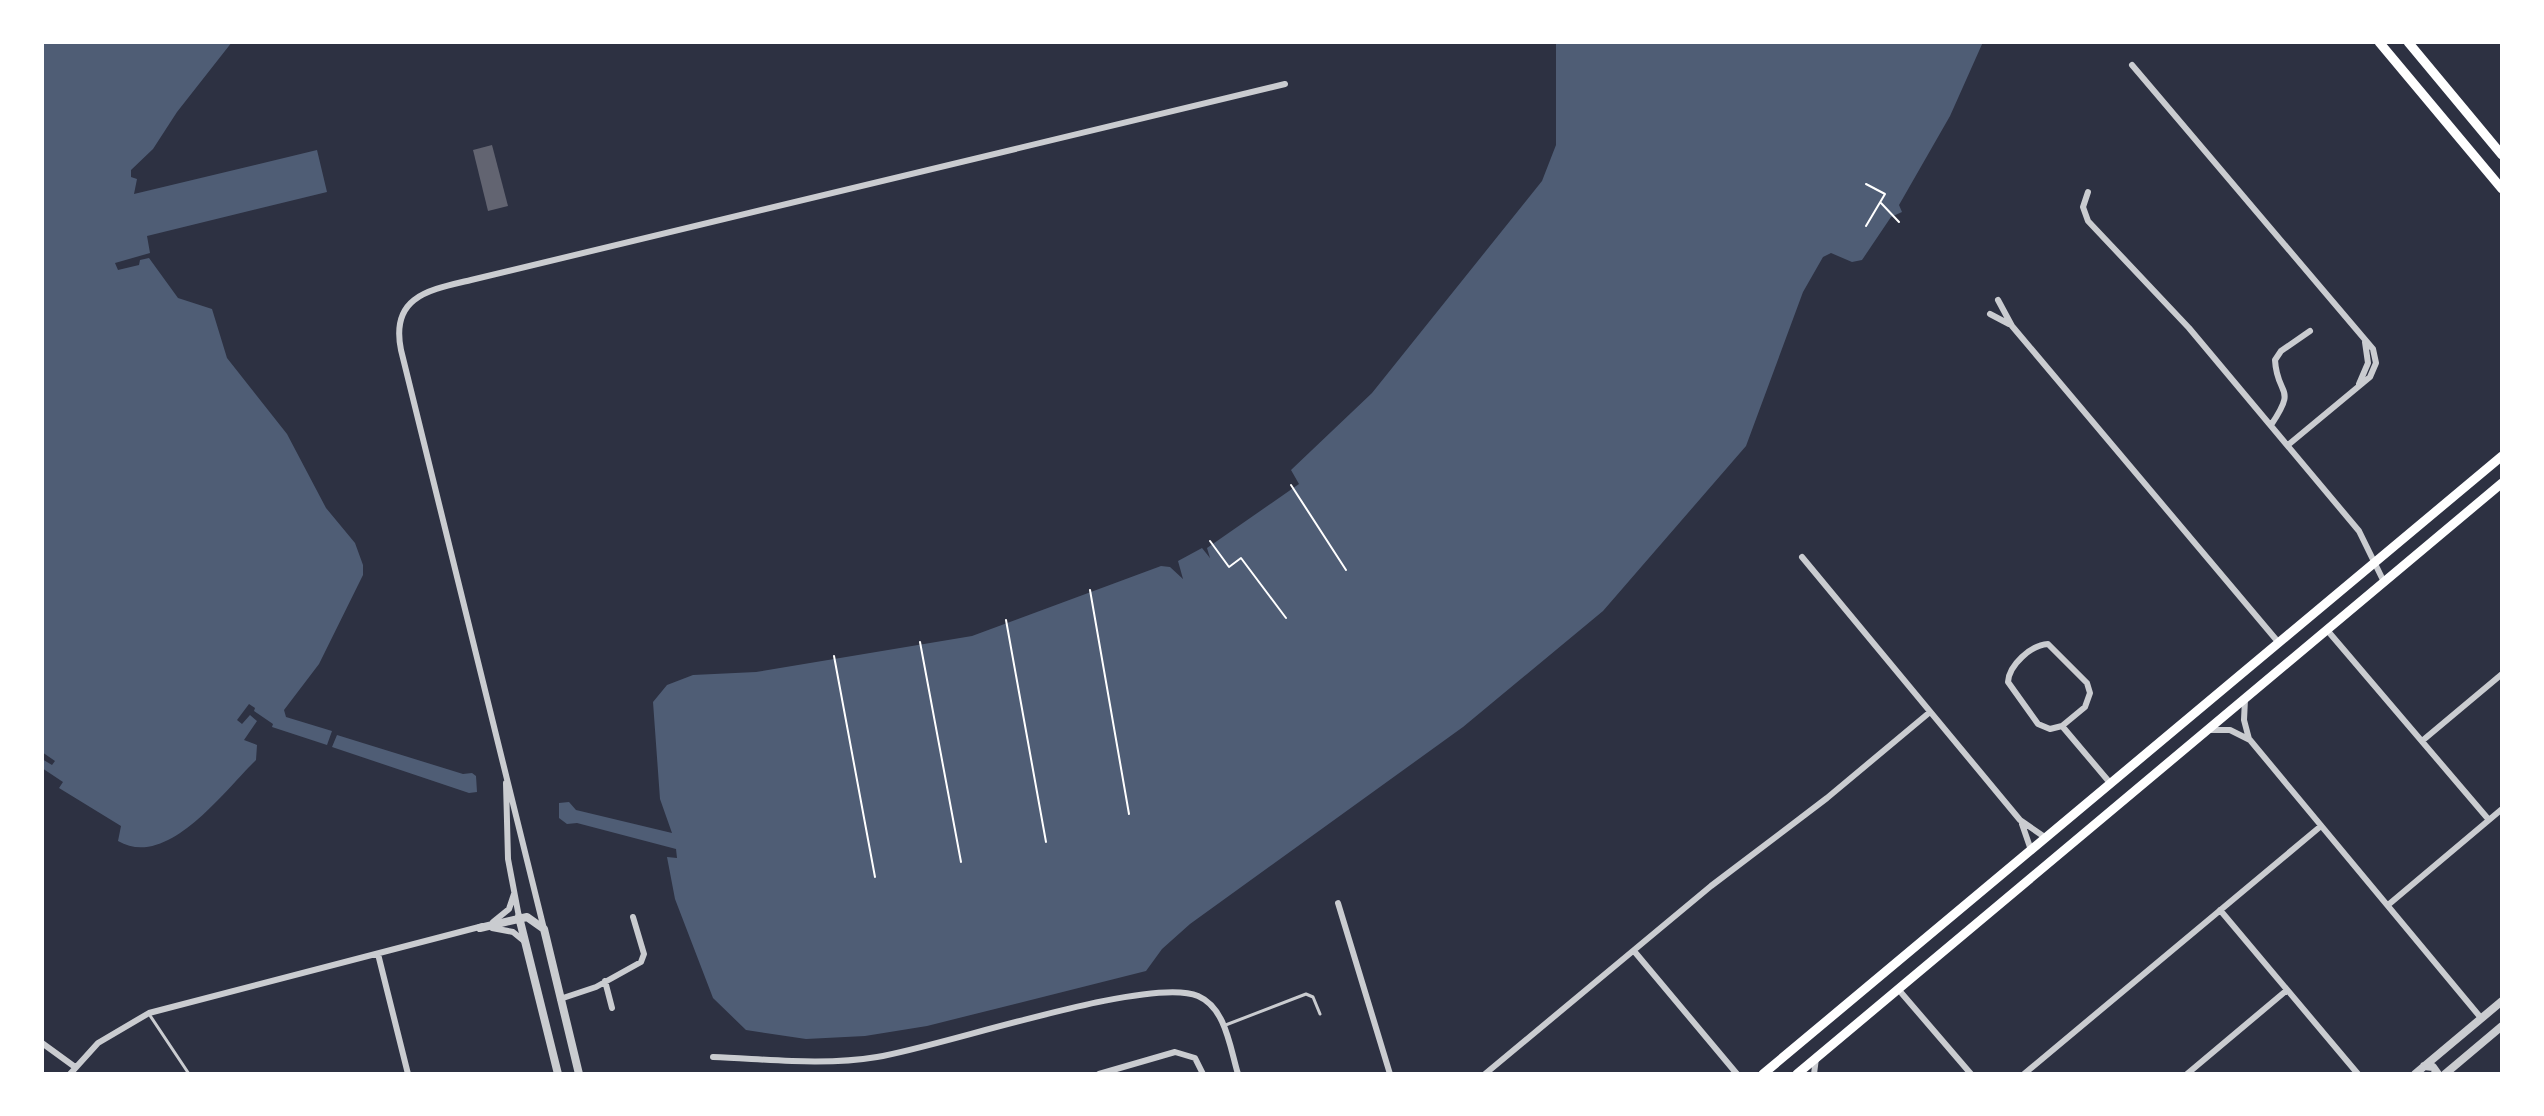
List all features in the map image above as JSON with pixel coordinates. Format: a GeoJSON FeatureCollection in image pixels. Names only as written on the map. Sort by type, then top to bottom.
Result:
{"type":"FeatureCollection","features":[{"type":"Feature","properties":{"kind":"main road"},"geometry":{"type":"LineString","coordinates":[[2379,42],[2502,189]]}},
{"type":"Feature","properties":{"kind":"main road"},"geometry":{"type":"LineString","coordinates":[[2408,42],[2502,155]]}},
{"type":"Feature","properties":{"kind":"main road"},"geometry":{"type":"LineString","coordinates":[[2434,108],[2438,95],[2449,92]]}},
{"type":"Feature","properties":{"kind":"main road"},"geometry":{"type":"LineString","coordinates":[[1763,1074],[2502,456]]}},
{"type":"Feature","properties":{"kind":"main road"},"geometry":{"type":"LineString","coordinates":[[1797,1074],[2502,483]]}},
{"type":"Feature","properties":{"kind":"main road"},"geometry":{"type":"LineString","coordinates":[[2006,871],[2008,884],[2019,888]]}},
{"type":"Feature","properties":{"kind":"main road"},"geometry":{"type":"LineString","coordinates":[[1983,891],[1995,894],[1997,908]]}},
{"type":"Feature","properties":{"kind":"street"},"geometry":{"type":"LineString","coordinates":[[2132,65],[2373,349],[2376,363],[2370,377],[2288,445]]}},
{"type":"Feature","properties":{"kind":"street"},"geometry":{"type":"LineString","coordinates":[[579,1074],[398,334],[408,305],[420,294],[561,257],[1285,84]]}},
{"type":"Feature","properties":{"kind":"street"},"geometry":{"type":"LineString","coordinates":[[2088,192],[2083,207],[2088,221],[2189,328],[2359,531],[2384,582]]}},
{"type":"Feature","properties":{"kind":"street"},"geometry":{"type":"LineString","coordinates":[[1998,300],[2012,326],[2279,644]]}},
{"type":"Feature","properties":{"kind":"street"},"geometry":{"type":"LineString","coordinates":[[1990,314],[2012,326]]}},
{"type":"Feature","properties":{"kind":"street"},"geometry":{"type":"LineString","coordinates":[[2271,425],[2286,402],[2287,394],[2275,360],[2281,351],[2310,331]]}},
{"type":"Feature","properties":{"kind":"street"},"geometry":{"type":"LineString","coordinates":[[1802,557],[2020,820],[2046,838]]}},
{"type":"Feature","properties":{"kind":"street"},"geometry":{"type":"LineString","coordinates":[[2327,630],[2489,820]]}},
{"type":"Feature","properties":{"kind":"street"},"geometry":{"type":"LineString","coordinates":[[2038,645],[2053,646],[2089,688],[2088,703],[2062,726],[2050,729],[2038,724],[2009,688],[2010,671],[2038,645]]}},
{"type":"Feature","properties":{"kind":"street"},"geometry":{"type":"LineString","coordinates":[[2422,741],[2502,674]]}},
{"type":"Feature","properties":{"kind":"street"},"geometry":{"type":"LineString","coordinates":[[2245,699],[2244,720],[2250,740],[2481,1018]]}},
{"type":"Feature","properties":{"kind":"street"},"geometry":{"type":"LineString","coordinates":[[1485,1074],[1739,863],[1827,798],[1930,712]]}},
{"type":"Feature","properties":{"kind":"street"},"geometry":{"type":"LineString","coordinates":[[2062,726],[2111,784]]}},
{"type":"Feature","properties":{"kind":"street"},"geometry":{"type":"LineString","coordinates":[[2208,730],[2230,730],[2250,740]]}},
{"type":"Feature","properties":{"kind":"street"},"geometry":{"type":"LineString","coordinates":[[506,775],[508,859],[514,894],[558,1074]]}},
{"type":"Feature","properties":{"kind":"street"},"geometry":{"type":"LineString","coordinates":[[2388,905],[2502,809]]}},
{"type":"Feature","properties":{"kind":"street"},"geometry":{"type":"LineString","coordinates":[[2020,820],[2031,850]]}},
{"type":"Feature","properties":{"kind":"street"},"geometry":{"type":"LineString","coordinates":[[2024,1074],[2321,826]]}},
{"type":"Feature","properties":{"kind":"street"},"geometry":{"type":"LineString","coordinates":[[480,928],[503,916],[514,894]]}},
{"type":"Feature","properties":{"kind":"street"},"geometry":{"type":"LineString","coordinates":[[1338,903],[1390,1074]]}},
{"type":"Feature","properties":{"kind":"street"},"geometry":{"type":"LineString","coordinates":[[2220,910],[2358,1074]]}},
{"type":"Feature","properties":{"kind":"street"},"geometry":{"type":"LineString","coordinates":[[42,1043],[73,1070],[114,1031],[149,1013],[519,917],[534,919],[544,929]]}},
{"type":"Feature","properties":{"kind":"street"},"geometry":{"type":"LineString","coordinates":[[560,999],[605,981],[644,958],[633,917]]}},
{"type":"Feature","properties":{"kind":"street"},"geometry":{"type":"LineString","coordinates":[[480,928],[506,929],[525,942]]}},
{"type":"Feature","properties":{"kind":"street"},"geometry":{"type":"LineString","coordinates":[[1634,951],[1737,1074]]}},
{"type":"Feature","properties":{"kind":"street"},"geometry":{"type":"LineString","coordinates":[[378,954],[408,1074]]}},
{"type":"Feature","properties":{"kind":"street"},"geometry":{"type":"LineString","coordinates":[[605,981],[612,1008]]}},
{"type":"Feature","properties":{"kind":"street"},"geometry":{"type":"LineString","coordinates":[[1898,989],[1971,1074]]}},
{"type":"Feature","properties":{"kind":"street"},"geometry":{"type":"LineString","coordinates":[[2187,1074],[2287,990]]}},
{"type":"Feature","properties":{"kind":"street"},"geometry":{"type":"LineString","coordinates":[[713,1057],[831,1061],[879,1057],[1102,1002],[1172,992],[1200,996],[1211,1004],[1223,1026],[1238,1074]]}},
{"type":"Feature","properties":{"kind":"street"},"geometry":{"type":"LineString","coordinates":[[2415,1074],[2502,1001]]}},
{"type":"Feature","properties":{"kind":"street"},"geometry":{"type":"LineString","coordinates":[[2445,1074],[2502,1026]]}},
{"type":"Feature","properties":{"kind":"street"},"geometry":{"type":"LineString","coordinates":[[1099,1074],[1180,1051],[1195,1058],[1203,1074]]}},
{"type":"Feature","properties":{"kind":"street"},"geometry":{"type":"LineString","coordinates":[[1814,1074],[1816,1058]]}},
{"type":"Feature","properties":{"kind":"street"},"geometry":{"type":"LineString","coordinates":[[1127,1066],[1129,1074]]}},
{"type":"Feature","properties":{"kind":"street"},"geometry":{"type":"LineString","coordinates":[[2424,1066],[2433,1067],[2438,1074]]}},
{"type":"Feature","properties":{"kind":"lane"},"geometry":{"type":"LineString","coordinates":[[1223,1026],[1306,994],[1313,997],[1320,1014]]}},
{"type":"Feature","properties":{"kind":"lane"},"geometry":{"type":"LineString","coordinates":[[149,1013],[189,1074]]}},
{"type":"Feature","properties":{"kind":"path"},"geometry":{"type":"LineString","coordinates":[[1866,184],[1885,194],[1866,226]]}},
{"type":"Feature","properties":{"kind":"path"},"geometry":{"type":"LineString","coordinates":[[1880,202],[1899,222]]}},
{"type":"Feature","properties":{"kind":"path"},"geometry":{"type":"LineString","coordinates":[[1291,485],[1346,570]]}},
{"type":"Feature","properties":{"kind":"path"},"geometry":{"type":"LineString","coordinates":[[1210,541],[1229,567],[1241,558],[1286,618]]}},
{"type":"Feature","properties":{"kind":"path"},"geometry":{"type":"LineString","coordinates":[[1090,590],[1129,814]]}},
{"type":"Feature","properties":{"kind":"path"},"geometry":{"type":"LineString","coordinates":[[1006,620],[1046,842]]}},
{"type":"Feature","properties":{"kind":"path"},"geometry":{"type":"LineString","coordinates":[[920,642],[961,862]]}},
{"type":"Feature","properties":{"kind":"path"},"geometry":{"type":"LineString","coordinates":[[834,656],[875,877]]}},
{"type":"Feature","properties":{"kind":"water"},"geometry":{"type":"Polygon","coordinates":[[[42,42],[232,42],[177,112],[153,149],[131,170],[131,177],[137,179],[134,194],[317,150],[327,192],[147,236],[150,253],[115,263],[118,270],[139,265],[140,260],[149,258],[178,298],[212,309],[227,358],[287,434],[326,508],[355,543],[363,565],[363,575],[319,664],[284,710],[286,717],[332,731],[327,745],[272,727],[273,724],[249,704],[237,720],[242,724],[250,715],[257,721],[244,740],[257,745],[256,760],[193,823],[156,845],[137,847],[118,841],[121,826],[59,788],[63,782],[42,768],[42,759],[52,765],[55,761],[42,752],[42,42]]]}},
{"type":"Feature","properties":{"kind":"water"},"geometry":{"type":"Polygon","coordinates":[[[1556,42],[1983,42],[1950,116],[1899,205],[1902,212],[1891,217],[1862,260],[1852,262],[1831,253],[1823,257],[1803,292],[1746,446],[1603,611],[1463,727],[1190,924],[1162,949],[1146,971],[927,1026],[865,1036],[806,1039],[746,1030],[713,998],[675,899],[667,857],[677,858],[676,849],[577,823],[567,824],[559,818],[559,803],[569,802],[576,810],[672,833],[660,799],[653,702],[667,685],[693,675],[756,672],[972,636],[1161,566],[1170,567],[1183,579],[1178,561],[1202,548],[1210,558],[1207,548],[1299,484],[1291,470],[1372,393],[1542,181],[1556,145],[1556,42]]]}},
{"type":"Feature","properties":{"kind":"water"},"geometry":{"type":"Polygon","coordinates":[[[337,735],[463,774],[472,773],[476,776],[477,792],[469,793],[332,747],[337,735]]]}},
{"type":"Feature","properties":{"kind":"building"},"geometry":{"type":"Polygon","coordinates":[[[492,145],[508,206],[488,211],[473,150],[492,145]]]}}]}
